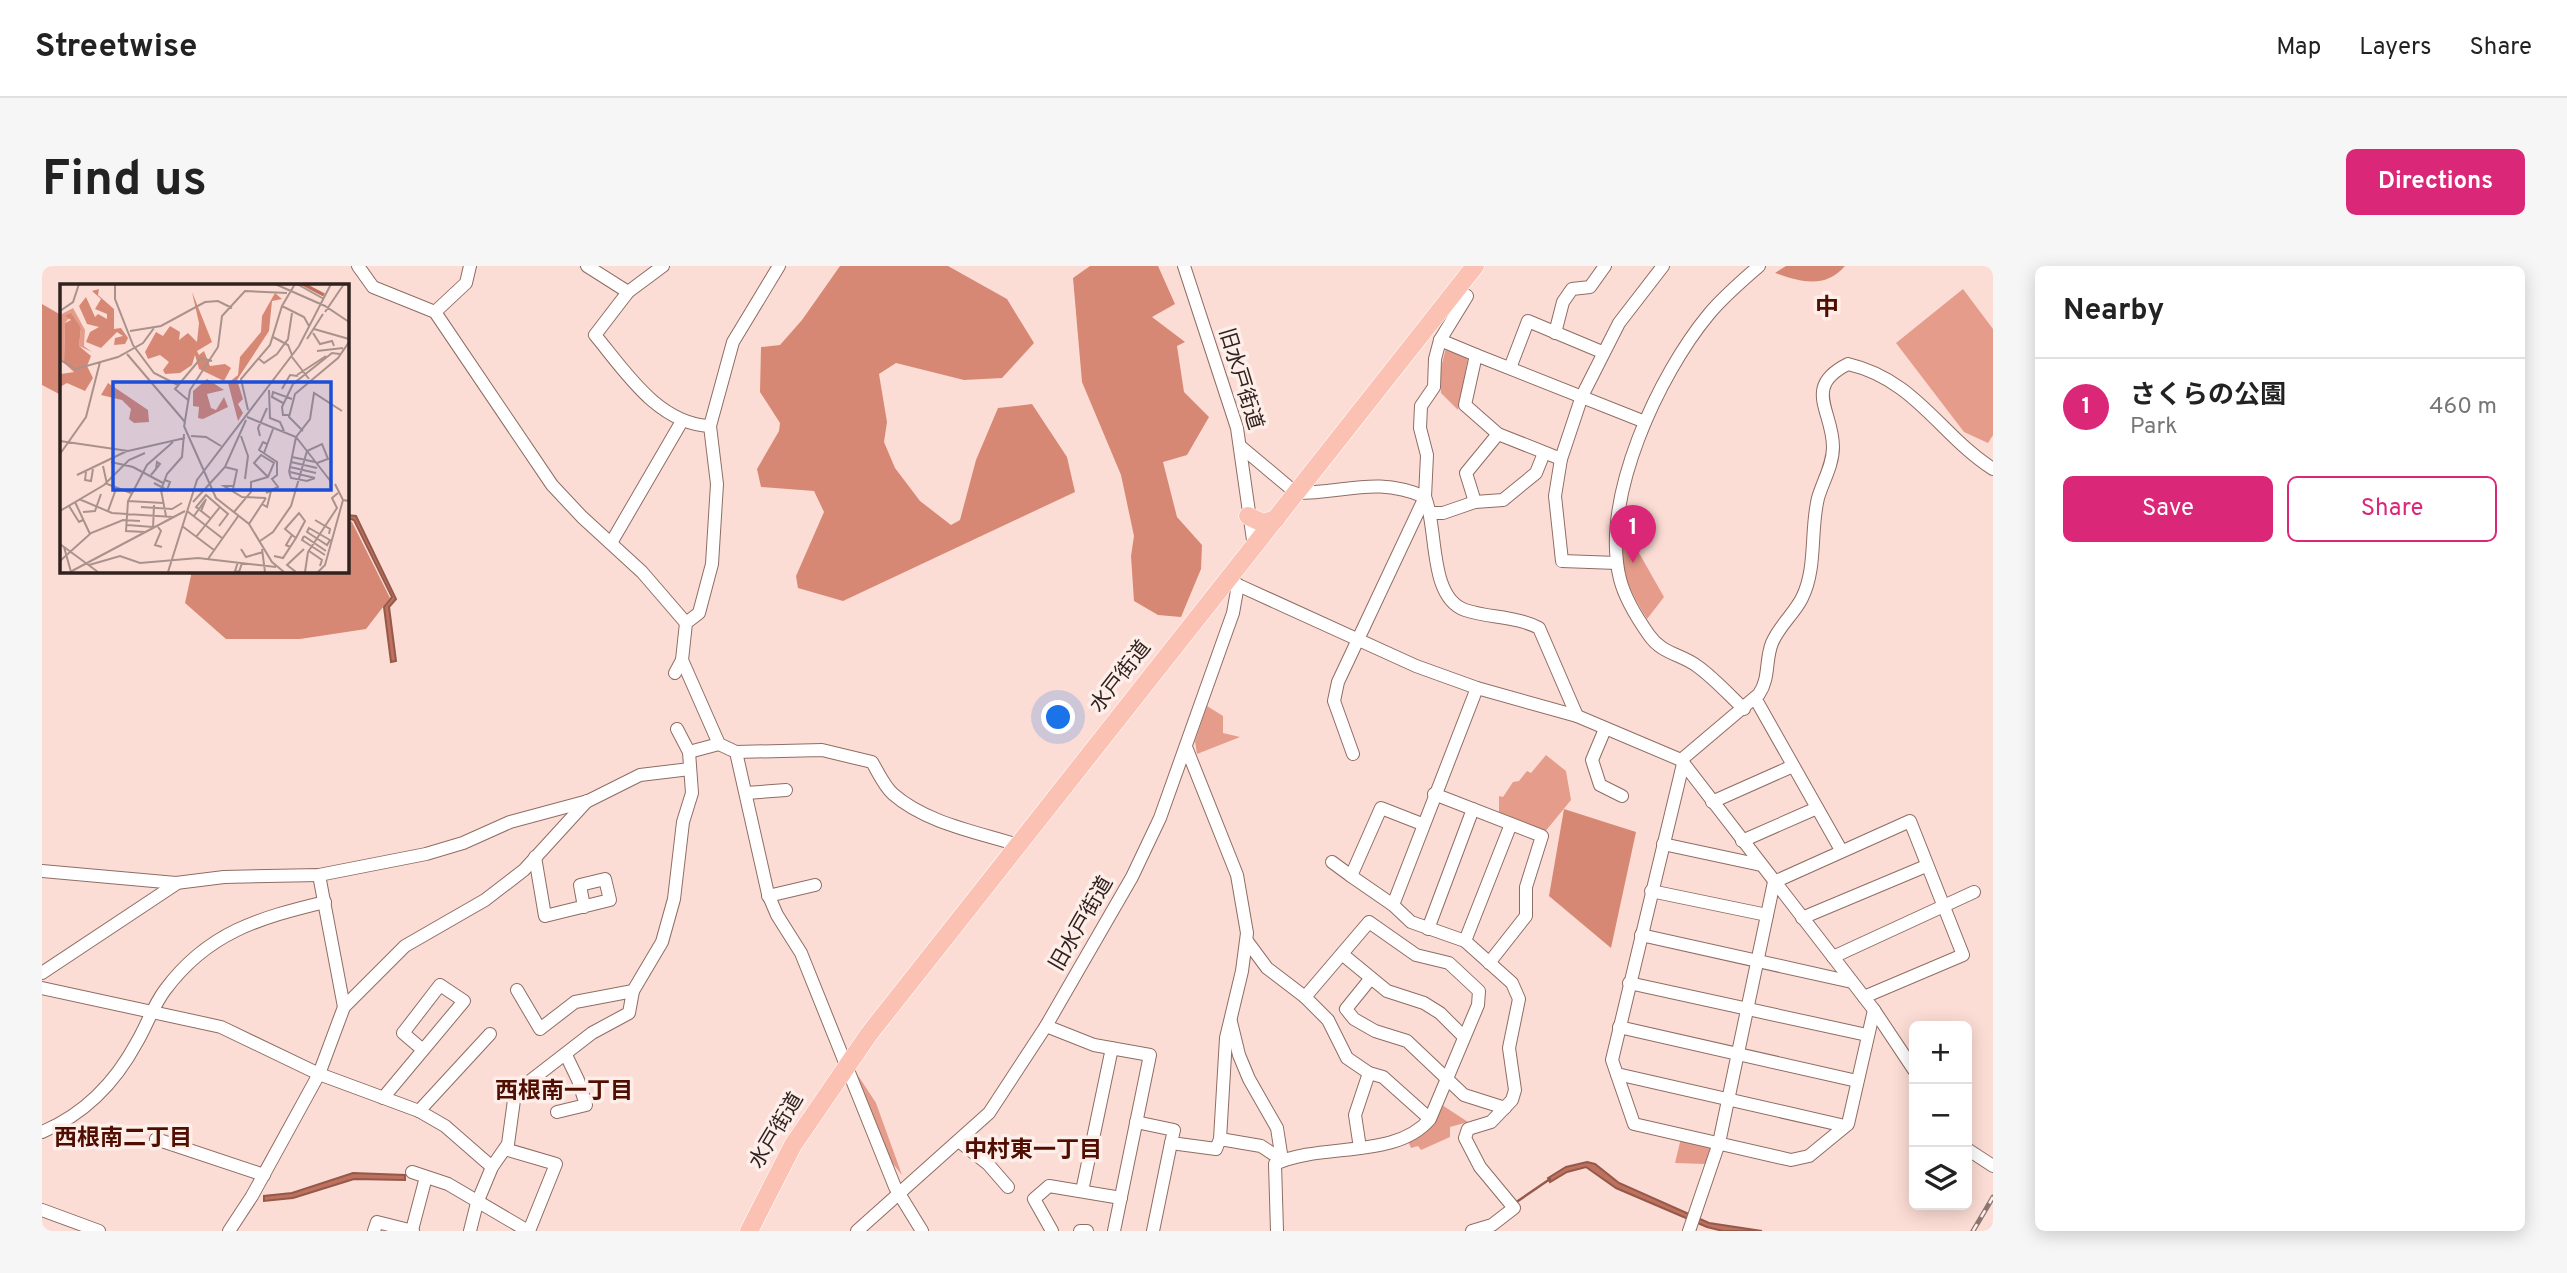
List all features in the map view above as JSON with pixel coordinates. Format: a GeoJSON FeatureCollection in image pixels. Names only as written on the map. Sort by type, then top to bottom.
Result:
{"type":"FeatureCollection","features":[{"type":"Feature","properties":{"kind":"highway","name":"水戸街道"},"geometry":{"type":"LineString","coordinates":[[749,1231],[793,1145],[846,1064],[1018,845],[1234,581],[1254,547],[1475,266]]}},
{"type":"Feature","properties":{"kind":"highway"},"geometry":{"type":"LineString","coordinates":[[1248,516],[1264,523],[1276,519]]}},
{"type":"Feature","properties":{"kind":"street"},"geometry":{"type":"LineString","coordinates":[[358,266],[373,287],[435,312],[552,485],[642,572],[686,623]]}},
{"type":"Feature","properties":{"kind":"street"},"geometry":{"type":"LineString","coordinates":[[435,312],[466,283],[470,266]]}},
{"type":"Feature","properties":{"kind":"street"},"geometry":{"type":"LineString","coordinates":[[587,266],[628,292]]}},
{"type":"Feature","properties":{"kind":"street"},"geometry":{"type":"LineString","coordinates":[[663,266],[628,292],[595,335],[648,397],[682,421],[710,426]]}},
{"type":"Feature","properties":{"kind":"street"},"geometry":{"type":"LineString","coordinates":[[674,673],[681,660],[686,623],[699,613],[712,564],[717,484],[710,426],[733,342],[779,266]]}},
{"type":"Feature","properties":{"kind":"street","name":"旧水戸街道"},"geometry":{"type":"LineString","coordinates":[[1184,266],[1223,376],[1240,446],[1254,547]]}},
{"type":"Feature","properties":{"kind":"street"},"geometry":{"type":"LineString","coordinates":[[1555,333],[1563,302],[1572,289],[1590,287],[1605,266]]}},
{"type":"Feature","properties":{"kind":"street"},"geometry":{"type":"LineString","coordinates":[[1617,563],[1562,561],[1555,496],[1561,459],[1581,396],[1602,352],[1634,302],[1663,266]]}},
{"type":"Feature","properties":{"kind":"street"},"geometry":{"type":"LineString","coordinates":[[1744,709],[1695,664],[1670,654],[1651,638],[1626,597],[1617,563],[1619,512],[1645,422],[1666,376],[1711,312],[1759,266]]}},
{"type":"Feature","properties":{"kind":"street"},"geometry":{"type":"LineString","coordinates":[[1353,754],[1335,701],[1338,682],[1425,497],[1427,456],[1420,428],[1421,406],[1434,387],[1435,359],[1440,341],[1467,296],[1458,289]]}},
{"type":"Feature","properties":{"kind":"street"},"geometry":{"type":"LineString","coordinates":[[1510,368],[1528,321],[1602,352]]}},
{"type":"Feature","properties":{"kind":"street"},"geometry":{"type":"LineString","coordinates":[[1440,341],[1645,422]]}},
{"type":"Feature","properties":{"kind":"street"},"geometry":{"type":"LineString","coordinates":[[1476,355],[1465,405],[1498,434],[1561,459]]}},
{"type":"Feature","properties":{"kind":"street"},"geometry":{"type":"LineString","coordinates":[[1874,1010],[1845,1126],[1809,1156],[1791,1160],[1634,1124],[1612,1060],[1682,762],[1755,698],[1766,679],[1772,642],[1802,600],[1807,584],[1818,499],[1833,447],[1822,397],[1824,383],[1836,370],[1848,364],[1860,367],[1910,393],[1963,446],[1993,469]]}},
{"type":"Feature","properties":{"kind":"street"},"geometry":{"type":"LineString","coordinates":[[611,543],[682,421]]}},
{"type":"Feature","properties":{"kind":"street"},"geometry":{"type":"LineString","coordinates":[[1475,502],[1466,473],[1498,434]]}},
{"type":"Feature","properties":{"kind":"street"},"geometry":{"type":"LineString","coordinates":[[1240,446],[1296,493],[1338,492],[1367,485],[1386,485],[1425,497],[1432,513],[1438,571],[1447,596],[1462,609],[1539,628],[1577,716]]}},
{"type":"Feature","properties":{"kind":"street"},"geometry":{"type":"LineString","coordinates":[[1432,513],[1443,513],[1475,502],[1503,500],[1536,474],[1544,453]]}},
{"type":"Feature","properties":{"kind":"street"},"geometry":{"type":"LineString","coordinates":[[1234,581],[1359,642],[1477,688],[1577,716],[1682,762],[1874,1010],[1909,1062]]}},
{"type":"Feature","properties":{"kind":"street","name":"旧水戸街道"},"geometry":{"type":"LineString","coordinates":[[857,1231],[960,1142],[989,1113],[1046,1026],[1132,877],[1160,818],[1233,613],[1234,581]]}},
{"type":"Feature","properties":{"kind":"street"},"geometry":{"type":"LineString","coordinates":[[681,660],[719,744]]}},
{"type":"Feature","properties":{"kind":"street"},"geometry":{"type":"LineString","coordinates":[[1393,905],[1422,824],[1477,688]]}},
{"type":"Feature","properties":{"kind":"street"},"geometry":{"type":"LineString","coordinates":[[1755,698],[1841,850]]}},
{"type":"Feature","properties":{"kind":"street"},"geometry":{"type":"LineString","coordinates":[[470,1231],[477,1203],[492,1167],[505,1149],[514,1100],[521,1088],[592,1033],[629,1013],[633,991],[662,942],[674,899],[683,822],[692,793],[689,752],[677,729]]}},
{"type":"Feature","properties":{"kind":"street"},"geometry":{"type":"LineString","coordinates":[[1605,729],[1592,760],[1600,785],[1622,796]]}},
{"type":"Feature","properties":{"kind":"street"},"geometry":{"type":"LineString","coordinates":[[689,752],[719,744],[736,752],[822,750],[872,762],[892,793],[912,807],[950,825],[1018,845]]}},
{"type":"Feature","properties":{"kind":"street"},"geometry":{"type":"LineString","coordinates":[[1171,1143],[1216,1149],[1220,1139],[1226,1038],[1247,941],[1237,874],[1186,747]]}},
{"type":"Feature","properties":{"kind":"street"},"geometry":{"type":"LineString","coordinates":[[736,752],[768,896],[801,953],[894,1187],[922,1231]]}},
{"type":"Feature","properties":{"kind":"street"},"geometry":{"type":"LineString","coordinates":[[1712,802],[1793,766]]}},
{"type":"Feature","properties":{"kind":"street"},"geometry":{"type":"LineString","coordinates":[[42,871],[176,883],[224,877],[319,875],[426,854],[463,843],[510,822],[588,801],[640,775],[690,769]]}},
{"type":"Feature","properties":{"kind":"street"},"geometry":{"type":"LineString","coordinates":[[746,793],[786,790]]}},
{"type":"Feature","properties":{"kind":"street"},"geometry":{"type":"LineString","coordinates":[[1434,794],[1542,836],[1526,887],[1526,916],[1489,963]]}},
{"type":"Feature","properties":{"kind":"street"},"geometry":{"type":"LineString","coordinates":[[229,1231],[264,1175],[319,1074],[344,1007],[405,946],[485,900],[524,870],[588,801]]}},
{"type":"Feature","properties":{"kind":"street"},"geometry":{"type":"LineString","coordinates":[[1351,876],[1381,808],[1422,824]]}},
{"type":"Feature","properties":{"kind":"street"},"geometry":{"type":"LineString","coordinates":[[1742,841],[1817,808]]}},
{"type":"Feature","properties":{"kind":"street"},"geometry":{"type":"LineString","coordinates":[[1428,929],[1473,809]]}},
{"type":"Feature","properties":{"kind":"street"},"geometry":{"type":"LineString","coordinates":[[1774,882],[1910,821],[1963,955],[1864,997]]}},
{"type":"Feature","properties":{"kind":"street"},"geometry":{"type":"LineString","coordinates":[[1465,941],[1511,824]]}},
{"type":"Feature","properties":{"kind":"street"},"geometry":{"type":"LineString","coordinates":[[1663,844],[1761,865]]}},
{"type":"Feature","properties":{"kind":"street"},"geometry":{"type":"LineString","coordinates":[[535,858],[545,916],[584,907]]}},
{"type":"Feature","properties":{"kind":"street"},"geometry":{"type":"LineString","coordinates":[[1332,862],[1393,905],[1410,922],[1465,941],[1512,983],[1519,999],[1509,1048],[1515,1090],[1512,1100],[1491,1122],[1468,1129],[1465,1138],[1480,1167],[1514,1208],[1491,1228],[1472,1231]]}},
{"type":"Feature","properties":{"kind":"street"},"geometry":{"type":"LineString","coordinates":[[1802,918],[1926,866]]}},
{"type":"Feature","properties":{"kind":"street"},"geometry":{"type":"LineString","coordinates":[[319,875],[344,1007]]}},
{"type":"Feature","properties":{"kind":"street"},"geometry":{"type":"LineString","coordinates":[[1689,1231],[1719,1143],[1774,882]]}},
{"type":"Feature","properties":{"kind":"street"},"geometry":{"type":"LineString","coordinates":[[42,973],[176,883]]}},
{"type":"Feature","properties":{"kind":"street"},"geometry":{"type":"LineString","coordinates":[[768,896],[815,886]]}},
{"type":"Feature","properties":{"kind":"street"},"geometry":{"type":"LineString","coordinates":[[1651,891],[1767,915]]}},
{"type":"Feature","properties":{"kind":"street"},"geometry":{"type":"LineString","coordinates":[[1833,957],[1975,892]]}},
{"type":"Feature","properties":{"kind":"street"},"geometry":{"type":"LineString","coordinates":[[42,1132],[79,1115],[110,1083],[138,1041],[151,1012],[187,965],[229,932],[259,918],[325,902]]}},
{"type":"Feature","properties":{"kind":"street"},"geometry":{"type":"LineString","coordinates":[[1278,1231],[1275,1164],[1303,1153],[1360,1148],[1406,1139],[1430,1119],[1478,1005],[1479,991],[1449,963],[1416,955],[1369,922],[1305,997]]}},
{"type":"Feature","properties":{"kind":"street"},"geometry":{"type":"LineString","coordinates":[[1641,935],[1852,982]]}},
{"type":"Feature","properties":{"kind":"street"},"geometry":{"type":"LineString","coordinates":[[1247,941],[1267,968],[1305,997],[1328,1020],[1347,1058],[1369,1073],[1383,1077],[1430,1119]]}},
{"type":"Feature","properties":{"kind":"street"},"geometry":{"type":"LineString","coordinates":[[1342,954],[1387,991],[1424,1003],[1464,1037]]}},
{"type":"Feature","properties":{"kind":"street"},"geometry":{"type":"LineString","coordinates":[[1371,978],[1346,1009],[1354,1019],[1375,1031],[1407,1041],[1464,1095],[1505,1108]]}},
{"type":"Feature","properties":{"kind":"street"},"geometry":{"type":"LineString","coordinates":[[1629,983],[1867,1035]]}},
{"type":"Feature","properties":{"kind":"street"},"geometry":{"type":"LineString","coordinates":[[383,1098],[464,1001],[440,985],[402,1033],[423,1050]]}},
{"type":"Feature","properties":{"kind":"street"},"geometry":{"type":"LineString","coordinates":[[42,988],[221,1027],[319,1074],[419,1111],[445,1126],[492,1167]]}},
{"type":"Feature","properties":{"kind":"street"},"geometry":{"type":"LineString","coordinates":[[517,990],[540,1029],[575,1002],[633,991]]}},
{"type":"Feature","properties":{"kind":"street"},"geometry":{"type":"LineString","coordinates":[[1231,1018],[1244,1067],[1264,1109],[1277,1128],[1282,1160]]}},
{"type":"Feature","properties":{"kind":"street"},"geometry":{"type":"LineString","coordinates":[[1046,1026],[1094,1045],[1150,1055],[1114,1231]]}},
{"type":"Feature","properties":{"kind":"street"},"geometry":{"type":"LineString","coordinates":[[1619,1027],[1857,1081]]}},
{"type":"Feature","properties":{"kind":"street"},"geometry":{"type":"LineString","coordinates":[[419,1111],[490,1034]]}},
{"type":"Feature","properties":{"kind":"street"},"geometry":{"type":"LineString","coordinates":[[1082,1191],[1112,1048]]}},
{"type":"Feature","properties":{"kind":"street"},"geometry":{"type":"LineString","coordinates":[[557,1112],[586,1105],[566,1055]]}},
{"type":"Feature","properties":{"kind":"street"},"geometry":{"type":"LineString","coordinates":[[1360,1148],[1355,1115],[1369,1073]]}},
{"type":"Feature","properties":{"kind":"street"},"geometry":{"type":"LineString","coordinates":[[1617,1074],[1845,1126]]}},
{"type":"Feature","properties":{"kind":"street"},"geometry":{"type":"LineString","coordinates":[[1136,1122],[1174,1130],[1153,1231]]}},
{"type":"Feature","properties":{"kind":"street"},"geometry":{"type":"LineString","coordinates":[[156,1139],[264,1175]]}},
{"type":"Feature","properties":{"kind":"street"},"geometry":{"type":"LineString","coordinates":[[1220,1139],[1261,1146],[1282,1160]]}},
{"type":"Feature","properties":{"kind":"street"},"geometry":{"type":"LineString","coordinates":[[960,1142],[988,1164],[1008,1187]]}},
{"type":"Feature","properties":{"kind":"street"},"geometry":{"type":"LineString","coordinates":[[412,1172],[448,1184],[528,1231],[556,1164],[505,1149]]}},
{"type":"Feature","properties":{"kind":"street"},"geometry":{"type":"LineString","coordinates":[[1972,1152],[1993,1166]]}},
{"type":"Feature","properties":{"kind":"street"},"geometry":{"type":"LineString","coordinates":[[374,1231],[377,1222],[412,1231],[426,1177]]}},
{"type":"Feature","properties":{"kind":"street"},"geometry":{"type":"LineString","coordinates":[[1052,1231],[1034,1199],[1049,1185],[1121,1198]]}},
{"type":"Feature","properties":{"kind":"street"},"geometry":{"type":"LineString","coordinates":[[42,1210],[65,1226],[99,1231]]}},
{"type":"Feature","properties":{"kind":"street"},"geometry":{"type":"LineString","coordinates":[[1080,1231],[1087,1231]]}},
{"type":"Feature","properties":{"kind":"shaded area"},"geometry":{"type":"Polygon","coordinates":[[[840,266],[948,266],[1007,299],[1034,343],[1002,378],[964,380],[896,363],[879,374],[887,422],[884,442],[895,468],[920,501],[951,525],[960,520],[976,460],[998,408],[1032,404],[1067,457],[1075,492],[843,601],[798,588],[796,576],[824,512],[814,491],[761,487],[757,469],[779,431],[780,423],[760,392],[761,347],[780,345],[802,320],[840,266]]]}},
{"type":"Feature","properties":{"kind":"shaded area"},"geometry":{"type":"Polygon","coordinates":[[[1090,266],[1158,266],[1175,304],[1152,317],[1185,342],[1177,346],[1184,392],[1209,417],[1187,455],[1163,462],[1177,517],[1202,545],[1201,569],[1181,617],[1158,615],[1134,601],[1131,556],[1134,536],[1121,475],[1082,382],[1073,278],[1090,266]]]}},
{"type":"Feature","properties":{"kind":"shaded area"},"geometry":{"type":"Polygon","coordinates":[[[1786,266],[1845,266],[1829,278],[1812,282],[1775,273],[1786,266]]]}},
{"type":"Feature","properties":{"kind":"shaded area"},"geometry":{"type":"Polygon","coordinates":[[[1963,289],[1993,329],[1993,435],[1988,443],[1964,432],[1896,343],[1963,289]]]}},
{"type":"Feature","properties":{"kind":"shaded area"},"geometry":{"type":"Polygon","coordinates":[[[42,304],[60,314],[60,394],[42,385],[42,304]]]}},
{"type":"Feature","properties":{"kind":"shaded area"},"geometry":{"type":"Polygon","coordinates":[[[1446,348],[1468,358],[1458,410],[1441,393],[1440,371],[1446,348]]]}},
{"type":"Feature","properties":{"kind":"shaded area"},"geometry":{"type":"Polygon","coordinates":[[[348,515],[356,516],[396,599],[389,607],[396,661],[391,662],[384,607],[392,597],[354,520],[348,518],[348,515]]]}},
{"type":"Feature","properties":{"kind":"shaded area"},"geometry":{"type":"Polygon","coordinates":[[[348,520],[352,522],[390,598],[366,629],[300,639],[226,639],[185,603],[192,572],[348,572],[348,520]]]}},
{"type":"Feature","properties":{"kind":"shaded area"},"geometry":{"type":"Polygon","coordinates":[[[1626,530],[1664,597],[1647,619],[1630,587],[1623,565],[1626,530]]]}},
{"type":"Feature","properties":{"kind":"shaded area"},"geometry":{"type":"Polygon","coordinates":[[[1207,706],[1223,716],[1223,733],[1240,737],[1197,754],[1195,741],[1207,706]]]}},
{"type":"Feature","properties":{"kind":"shaded area"},"geometry":{"type":"Polygon","coordinates":[[[1546,755],[1566,771],[1571,800],[1544,833],[1499,818],[1499,796],[1503,797],[1513,782],[1519,781],[1527,771],[1531,773],[1546,755]]]}},
{"type":"Feature","properties":{"kind":"shaded area"},"geometry":{"type":"Polygon","coordinates":[[[1564,809],[1636,832],[1611,948],[1549,896],[1564,809]]]}},
{"type":"Feature","properties":{"kind":"shaded area"},"geometry":{"type":"Polygon","coordinates":[[[855,1071],[876,1103],[902,1175],[886,1155],[855,1071]]]}},
{"type":"Feature","properties":{"kind":"shaded area"},"geometry":{"type":"Polygon","coordinates":[[[1439,1103],[1468,1122],[1450,1127],[1450,1137],[1421,1150],[1418,1146],[1411,1148],[1408,1141],[1439,1103]]]}},
{"type":"Feature","properties":{"kind":"shaded area"},"geometry":{"type":"Polygon","coordinates":[[[1681,1138],[1716,1145],[1706,1164],[1675,1163],[1681,1138]]]}},
{"type":"Feature","properties":{"kind":"shaded area"},"geometry":{"type":"Polygon","coordinates":[[[1587,1162],[1595,1164],[1619,1183],[1709,1223],[1762,1231],[1723,1231],[1707,1227],[1616,1188],[1586,1167],[1567,1172],[1550,1182],[1548,1178],[1566,1167],[1587,1162]]]}},
{"type":"Feature","properties":{"kind":"shaded area"},"geometry":{"type":"Polygon","coordinates":[[[353,1173],[405,1175],[405,1180],[354,1179],[293,1198],[264,1201],[264,1196],[292,1193],[353,1173]]]}},
{"type":"Feature","properties":{"kind":"waterway"},"geometry":{"type":"LineString","coordinates":[[1515,1203],[1550,1179]]}},
{"type":"Feature","properties":{"kind":"railway"},"geometry":{"type":"LineString","coordinates":[[1973,1231],[1993,1197]]}},
{"type":"Feature","properties":{"kind":"place","name":"さくらの公園"},"geometry":{"type":"Point","coordinates":[1633,563]}},
{"type":"Feature","properties":{"kind":"district","name":"中"},"geometry":{"type":"Point","coordinates":[1827,309]}},
{"type":"Feature","properties":{"kind":"district","name":"西根南一丁目"},"geometry":{"type":"Point","coordinates":[564,1092]}},
{"type":"Feature","properties":{"kind":"district","name":"西根南二丁目"},"geometry":{"type":"Point","coordinates":[123,1139]}},
{"type":"Feature","properties":{"kind":"district","name":"中村東一丁目"},"geometry":{"type":"Point","coordinates":[1033,1151]}}]}
